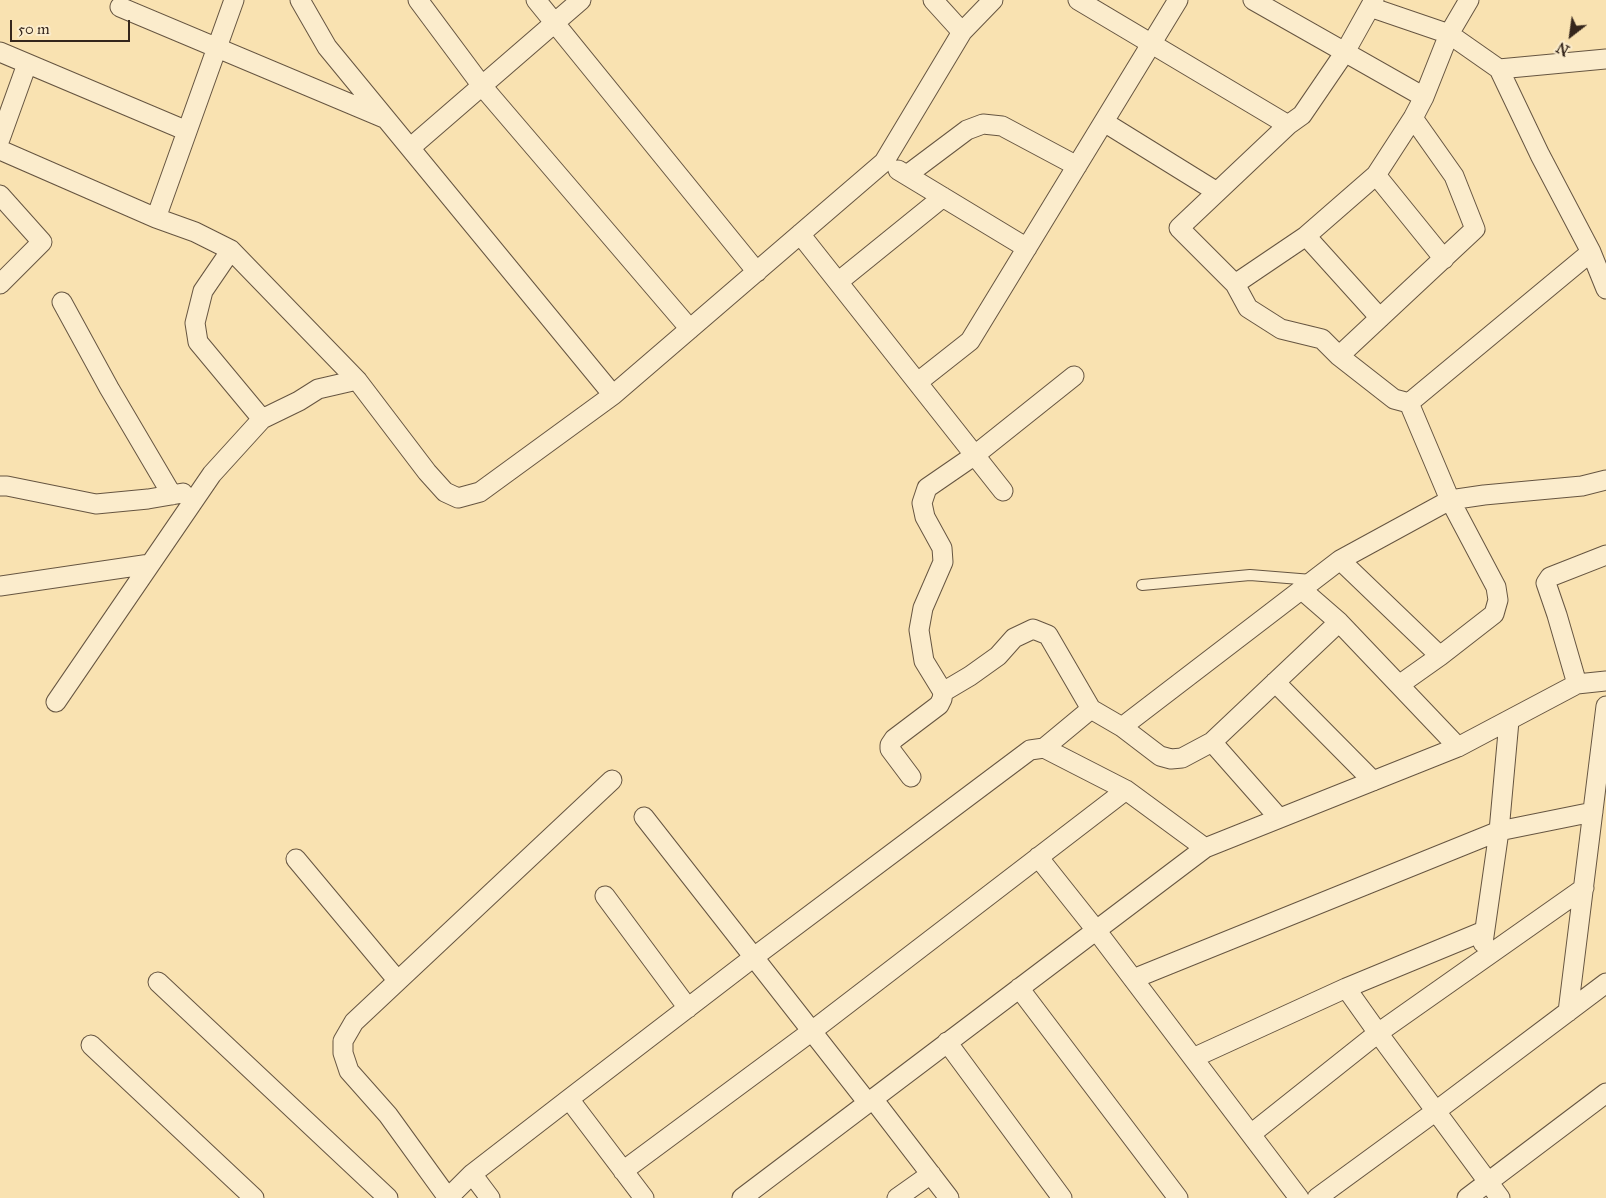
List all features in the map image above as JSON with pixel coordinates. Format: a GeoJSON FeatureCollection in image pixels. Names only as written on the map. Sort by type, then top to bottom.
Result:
{"type":"FeatureCollection","features":[{"type":"Feature","properties":{"kind":"street"},"geometry":{"type":"LineString","coordinates":[[156,218],[234,0]]}},
{"type":"Feature","properties":{"kind":"street"},"geometry":{"type":"LineString","coordinates":[[300,0],[327,46],[613,395]]}},
{"type":"Feature","properties":{"kind":"street"},"geometry":{"type":"LineString","coordinates":[[418,0],[482,86],[690,329]]}},
{"type":"Feature","properties":{"kind":"street"},"geometry":{"type":"LineString","coordinates":[[536,0],[757,272]]}},
{"type":"Feature","properties":{"kind":"street"},"geometry":{"type":"LineString","coordinates":[[410,148],[581,0]]}},
{"type":"Feature","properties":{"kind":"street"},"geometry":{"type":"LineString","coordinates":[[933,0],[962,32]]}},
{"type":"Feature","properties":{"kind":"street"},"geometry":{"type":"LineString","coordinates":[[0,150],[156,218],[195,232],[231,250],[357,380],[427,472],[445,492],[458,498],[480,492],[613,395],[884,162],[962,32],[993,0]]}},
{"type":"Feature","properties":{"kind":"street"},"geometry":{"type":"LineString","coordinates":[[1078,0],[1288,125]]}},
{"type":"Feature","properties":{"kind":"street"},"geometry":{"type":"LineString","coordinates":[[918,382],[970,340],[1178,0]]}},
{"type":"Feature","properties":{"kind":"street"},"geometry":{"type":"LineString","coordinates":[[1253,0],[1424,97]]}},
{"type":"Feature","properties":{"kind":"street"},"geometry":{"type":"LineString","coordinates":[[1235,284],[1306,236],[1376,175],[1413,118],[1424,97],[1450,34],[1469,0]]}},
{"type":"Feature","properties":{"kind":"street"},"geometry":{"type":"LineString","coordinates":[[1409,403],[1394,399],[1339,356],[1322,338],[1281,329],[1248,308],[1235,284],[1180,228],[1288,125],[1302,115],[1345,52],[1372,3],[1450,34],[1499,69],[1540,155],[1592,252],[1606,288]]}},
{"type":"Feature","properties":{"kind":"street"},"geometry":{"type":"LineString","coordinates":[[120,8],[388,120]]}},
{"type":"Feature","properties":{"kind":"street"},"geometry":{"type":"LineString","coordinates":[[0,52],[187,131]]}},
{"type":"Feature","properties":{"kind":"street"},"geometry":{"type":"LineString","coordinates":[[1499,69],[1606,59]]}},
{"type":"Feature","properties":{"kind":"street"},"geometry":{"type":"LineString","coordinates":[[0,139],[27,64]]}},
{"type":"Feature","properties":{"kind":"street"},"geometry":{"type":"LineString","coordinates":[[1339,356],[1475,229],[1454,176],[1413,118]]}},
{"type":"Feature","properties":{"kind":"street"},"geometry":{"type":"LineString","coordinates":[[1104,122],[1218,192]]}},
{"type":"Feature","properties":{"kind":"street"},"geometry":{"type":"LineString","coordinates":[[907,175],[967,130],[983,124],[1002,126],[1077,166]]}},
{"type":"Feature","properties":{"kind":"street"},"geometry":{"type":"LineString","coordinates":[[884,162],[1026,248]]}},
{"type":"Feature","properties":{"kind":"street"},"geometry":{"type":"LineString","coordinates":[[1376,175],[1444,259]]}},
{"type":"Feature","properties":{"kind":"street"},"geometry":{"type":"LineString","coordinates":[[0,195],[42,242],[0,284]]}},
{"type":"Feature","properties":{"kind":"street"},"geometry":{"type":"LineString","coordinates":[[838,282],[942,197]]}},
{"type":"Feature","properties":{"kind":"street"},"geometry":{"type":"LineString","coordinates":[[800,234],[1003,491]]}},
{"type":"Feature","properties":{"kind":"street"},"geometry":{"type":"LineString","coordinates":[[1306,236],[1380,318]]}},
{"type":"Feature","properties":{"kind":"street"},"geometry":{"type":"LineString","coordinates":[[231,250],[202,291],[194,323],[198,342],[262,419]]}},
{"type":"Feature","properties":{"kind":"street"},"geometry":{"type":"LineString","coordinates":[[1409,403],[1592,252]]}},
{"type":"Feature","properties":{"kind":"street"},"geometry":{"type":"LineString","coordinates":[[62,302],[109,388],[172,495]]}},
{"type":"Feature","properties":{"kind":"street"},"geometry":{"type":"LineString","coordinates":[[911,777],[890,750],[890,745],[894,739],[939,705],[943,692],[924,661],[919,630],[923,608],[943,562],[942,548],[925,516],[922,503],[926,488],[975,455],[1074,376]]}},
{"type":"Feature","properties":{"kind":"street"},"geometry":{"type":"LineString","coordinates":[[56,702],[212,474],[262,419],[300,401],[318,389],[357,380]]}},
{"type":"Feature","properties":{"kind":"street"},"geometry":{"type":"LineString","coordinates":[[1399,685],[1494,614],[1498,600],[1496,588],[1450,500],[1409,403]]}},
{"type":"Feature","properties":{"kind":"street"},"geometry":{"type":"LineString","coordinates":[[1122,727],[1340,560],[1450,500],[1582,486],[1606,480]]}},
{"type":"Feature","properties":{"kind":"street"},"geometry":{"type":"LineString","coordinates":[[0,486],[96,504],[148,499],[201,490]]}},
{"type":"Feature","properties":{"kind":"street"},"geometry":{"type":"LineString","coordinates":[[1577,684],[1558,615],[1546,583],[1550,577],[1606,555]]}},
{"type":"Feature","properties":{"kind":"street"},"geometry":{"type":"LineString","coordinates":[[1340,560],[1440,656]]}},
{"type":"Feature","properties":{"kind":"street"},"geometry":{"type":"LineString","coordinates":[[0,586],[150,564]]}},
{"type":"Feature","properties":{"kind":"street"},"geometry":{"type":"LineString","coordinates":[[1307,585],[1339,622],[1458,747]]}},
{"type":"Feature","properties":{"kind":"street"},"geometry":{"type":"LineString","coordinates":[[943,692],[998,656],[1014,638],[1033,629],[1048,635],[1091,709],[1122,727],[1160,756],[1171,759],[1182,758],[1212,742],[1339,622]]}},
{"type":"Feature","properties":{"kind":"street"},"geometry":{"type":"LineString","coordinates":[[742,1198],[1205,848],[1458,747],[1577,684],[1606,681]]}},
{"type":"Feature","properties":{"kind":"street"},"geometry":{"type":"LineString","coordinates":[[1275,682],[1373,781]]}},
{"type":"Feature","properties":{"kind":"street"},"geometry":{"type":"LineString","coordinates":[[1568,1012],[1584,888],[1598,802],[1606,706]]}},
{"type":"Feature","properties":{"kind":"street"},"geometry":{"type":"LineString","coordinates":[[612,780],[354,1022],[343,1041],[343,1053],[350,1071],[388,1115],[448,1198],[472,1174],[754,957],[1030,750],[1044,748],[1091,709]]}},
{"type":"Feature","properties":{"kind":"street"},"geometry":{"type":"LineString","coordinates":[[1480,961],[1499,831],[1508,721]]}},
{"type":"Feature","properties":{"kind":"street"},"geometry":{"type":"LineString","coordinates":[[1212,742],[1279,818]]}},
{"type":"Feature","properties":{"kind":"street"},"geometry":{"type":"LineString","coordinates":[[1044,748],[1126,790],[1205,848]]}},
{"type":"Feature","properties":{"kind":"street"},"geometry":{"type":"LineString","coordinates":[[623,1171],[812,1031],[1126,790]]}},
{"type":"Feature","properties":{"kind":"street"},"geometry":{"type":"LineString","coordinates":[[1134,979],[1499,831],[1598,802]]}},
{"type":"Feature","properties":{"kind":"street"},"geometry":{"type":"LineString","coordinates":[[644,817],[812,1031],[949,1198]]}},
{"type":"Feature","properties":{"kind":"street"},"geometry":{"type":"LineString","coordinates":[[1038,857],[1134,979],[1299,1198]]}},
{"type":"Feature","properties":{"kind":"street"},"geometry":{"type":"LineString","coordinates":[[296,859],[398,981]]}},
{"type":"Feature","properties":{"kind":"street"},"geometry":{"type":"LineString","coordinates":[[1251,1134],[1378,1033],[1584,888]]}},
{"type":"Feature","properties":{"kind":"street"},"geometry":{"type":"LineString","coordinates":[[605,896],[688,1008]]}},
{"type":"Feature","properties":{"kind":"street"},"geometry":{"type":"LineString","coordinates":[[1193,1058],[1346,988],[1484,931]]}},
{"type":"Feature","properties":{"kind":"street"},"geometry":{"type":"LineString","coordinates":[[158,982],[388,1198]]}},
{"type":"Feature","properties":{"kind":"street"},"geometry":{"type":"LineString","coordinates":[[1317,1198],[1606,983]]}},
{"type":"Feature","properties":{"kind":"street"},"geometry":{"type":"LineString","coordinates":[[1019,988],[1178,1198]]}},
{"type":"Feature","properties":{"kind":"street"},"geometry":{"type":"LineString","coordinates":[[1346,988],[1500,1198]]}},
{"type":"Feature","properties":{"kind":"street"},"geometry":{"type":"LineString","coordinates":[[948,1042],[1062,1198]]}},
{"type":"Feature","properties":{"kind":"street"},"geometry":{"type":"LineString","coordinates":[[91,1045],[254,1198]]}},
{"type":"Feature","properties":{"kind":"street"},"geometry":{"type":"LineString","coordinates":[[1467,1198],[1606,1093]]}},
{"type":"Feature","properties":{"kind":"street"},"geometry":{"type":"LineString","coordinates":[[569,1099],[644,1198]]}},
{"type":"Feature","properties":{"kind":"street"},"geometry":{"type":"LineString","coordinates":[[472,1174],[490,1198]]}},
{"type":"Feature","properties":{"kind":"street"},"geometry":{"type":"LineString","coordinates":[[897,1198],[931,1174]]}},
{"type":"Feature","properties":{"kind":"lane"},"geometry":{"type":"LineString","coordinates":[[1142,585],[1250,574],[1307,585]]}}]}
